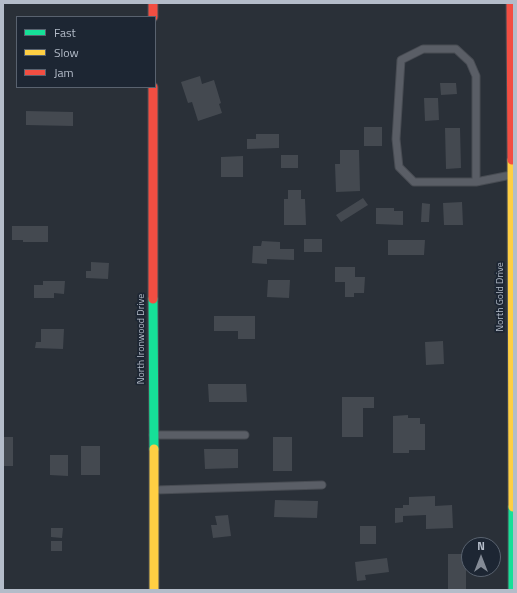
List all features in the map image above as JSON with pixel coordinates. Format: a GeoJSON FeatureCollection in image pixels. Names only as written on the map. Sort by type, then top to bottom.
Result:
{"type":"FeatureCollection","features":[{"type":"Feature","properties":{"kind":"street"},"geometry":{"type":"LineString","coordinates":[[153,3],[153,16]]}},
{"type":"Feature","properties":{"kind":"street","name":"North Gold Drive"},"geometry":{"type":"LineString","coordinates":[[511,3],[513,590]]}},
{"type":"Feature","properties":{"kind":"street","name":"North Ironwood Drive"},"geometry":{"type":"LineString","coordinates":[[153,88],[154,590]]}},
{"type":"Feature","properties":{"kind":"lane"},"geometry":{"type":"LineString","coordinates":[[476,182],[476,76],[470,62],[456,49],[423,49],[401,60],[396,139],[399,167],[414,182],[476,182],[512,175]]}},
{"type":"Feature","properties":{"kind":"lane"},"geometry":{"type":"LineString","coordinates":[[153,436],[244,435]]}},
{"type":"Feature","properties":{"kind":"lane"},"geometry":{"type":"LineString","coordinates":[[153,490],[322,486]]}},
{"type":"Feature","properties":{"kind":"building"},"geometry":{"type":"Polygon","coordinates":[[[200,76],[202,84],[214,80],[221,103],[219,104],[222,113],[198,121],[192,102],[188,103],[181,82],[200,76]]]}},
{"type":"Feature","properties":{"kind":"building"},"geometry":{"type":"Polygon","coordinates":[[[440,83],[456,83],[457,94],[441,95],[440,83]]]}},
{"type":"Feature","properties":{"kind":"building"},"geometry":{"type":"Polygon","coordinates":[[[424,98],[438,98],[439,120],[425,121],[424,98]]]}},
{"type":"Feature","properties":{"kind":"building"},"geometry":{"type":"Polygon","coordinates":[[[26,111],[73,112],[73,126],[26,125],[26,111]]]}},
{"type":"Feature","properties":{"kind":"building"},"geometry":{"type":"Polygon","coordinates":[[[364,127],[382,127],[382,146],[364,146],[364,127]]]}},
{"type":"Feature","properties":{"kind":"building"},"geometry":{"type":"Polygon","coordinates":[[[445,128],[460,128],[461,168],[446,169],[445,128]]]}},
{"type":"Feature","properties":{"kind":"building"},"geometry":{"type":"Polygon","coordinates":[[[256,134],[279,134],[279,148],[247,149],[247,139],[256,139],[256,134]]]}},
{"type":"Feature","properties":{"kind":"building"},"geometry":{"type":"Polygon","coordinates":[[[340,150],[359,150],[360,191],[336,192],[335,164],[340,164],[340,150]]]}},
{"type":"Feature","properties":{"kind":"building"},"geometry":{"type":"Polygon","coordinates":[[[281,155],[298,155],[298,168],[281,168],[281,155]]]}},
{"type":"Feature","properties":{"kind":"building"},"geometry":{"type":"Polygon","coordinates":[[[243,156],[243,177],[221,177],[221,157],[243,156]]]}},
{"type":"Feature","properties":{"kind":"building"},"geometry":{"type":"Polygon","coordinates":[[[288,190],[301,190],[301,199],[305,199],[306,225],[284,225],[284,199],[288,199],[288,190]]]}},
{"type":"Feature","properties":{"kind":"building"},"geometry":{"type":"Polygon","coordinates":[[[363,198],[368,205],[341,222],[336,215],[363,198]]]}},
{"type":"Feature","properties":{"kind":"building"},"geometry":{"type":"Polygon","coordinates":[[[462,202],[463,225],[444,225],[443,203],[462,202]]]}},
{"type":"Feature","properties":{"kind":"building"},"geometry":{"type":"Polygon","coordinates":[[[422,203],[430,204],[429,222],[421,222],[422,203]]]}},
{"type":"Feature","properties":{"kind":"building"},"geometry":{"type":"Polygon","coordinates":[[[376,208],[394,208],[394,211],[403,211],[403,225],[376,224],[376,208]]]}},
{"type":"Feature","properties":{"kind":"building"},"geometry":{"type":"Polygon","coordinates":[[[12,226],[48,226],[48,242],[23,242],[23,240],[12,240],[12,226]]]}},
{"type":"Feature","properties":{"kind":"building"},"geometry":{"type":"Polygon","coordinates":[[[304,239],[322,239],[322,252],[304,252],[304,239]]]}},
{"type":"Feature","properties":{"kind":"building"},"geometry":{"type":"Polygon","coordinates":[[[388,240],[425,240],[424,255],[388,255],[388,240]]]}},
{"type":"Feature","properties":{"kind":"building"},"geometry":{"type":"Polygon","coordinates":[[[262,241],[280,242],[280,249],[294,249],[294,260],[267,259],[267,264],[252,263],[253,246],[261,246],[262,241]]]}},
{"type":"Feature","properties":{"kind":"building"},"geometry":{"type":"Polygon","coordinates":[[[91,262],[109,263],[108,279],[86,278],[86,271],[91,271],[91,262]]]}},
{"type":"Feature","properties":{"kind":"building"},"geometry":{"type":"Polygon","coordinates":[[[335,267],[355,267],[355,277],[365,277],[364,293],[354,293],[354,297],[345,297],[345,282],[335,282],[335,267]]]}},
{"type":"Feature","properties":{"kind":"building"},"geometry":{"type":"Polygon","coordinates":[[[268,280],[290,280],[289,298],[267,297],[268,280]]]}},
{"type":"Feature","properties":{"kind":"building"},"geometry":{"type":"Polygon","coordinates":[[[43,281],[65,281],[64,294],[54,293],[54,298],[34,298],[34,285],[43,285],[43,281]]]}},
{"type":"Feature","properties":{"kind":"building"},"geometry":{"type":"Polygon","coordinates":[[[214,316],[255,316],[255,339],[238,339],[238,331],[214,331],[214,316]]]}},
{"type":"Feature","properties":{"kind":"building"},"geometry":{"type":"Polygon","coordinates":[[[41,329],[64,329],[63,349],[35,348],[36,342],[41,342],[41,329]]]}},
{"type":"Feature","properties":{"kind":"building"},"geometry":{"type":"Polygon","coordinates":[[[443,341],[444,364],[426,365],[425,342],[443,341]]]}},
{"type":"Feature","properties":{"kind":"building"},"geometry":{"type":"Polygon","coordinates":[[[208,384],[246,384],[247,402],[209,402],[208,384]]]}},
{"type":"Feature","properties":{"kind":"building"},"geometry":{"type":"Polygon","coordinates":[[[342,397],[374,397],[374,408],[363,408],[363,437],[342,437],[342,397]]]}},
{"type":"Feature","properties":{"kind":"building"},"geometry":{"type":"Polygon","coordinates":[[[408,415],[408,418],[420,418],[420,424],[425,424],[425,450],[409,450],[409,453],[393,453],[393,416],[408,415]]]}},
{"type":"Feature","properties":{"kind":"building"},"geometry":{"type":"Polygon","coordinates":[[[3,437],[13,437],[13,466],[3,466],[3,437]]]}},
{"type":"Feature","properties":{"kind":"building"},"geometry":{"type":"Polygon","coordinates":[[[273,437],[292,437],[292,471],[273,471],[273,437]]]}},
{"type":"Feature","properties":{"kind":"building"},"geometry":{"type":"Polygon","coordinates":[[[81,446],[100,446],[100,475],[81,475],[81,446]]]}},
{"type":"Feature","properties":{"kind":"building"},"geometry":{"type":"Polygon","coordinates":[[[204,449],[238,449],[238,468],[205,469],[204,449]]]}},
{"type":"Feature","properties":{"kind":"building"},"geometry":{"type":"Polygon","coordinates":[[[50,455],[68,455],[68,476],[50,475],[50,455]]]}},
{"type":"Feature","properties":{"kind":"building"},"geometry":{"type":"Polygon","coordinates":[[[435,496],[435,506],[452,505],[453,528],[426,529],[426,515],[403,516],[403,522],[395,523],[395,508],[403,508],[403,505],[409,505],[409,497],[435,496]]]}},
{"type":"Feature","properties":{"kind":"building"},"geometry":{"type":"Polygon","coordinates":[[[275,500],[318,501],[317,518],[274,517],[275,500]]]}},
{"type":"Feature","properties":{"kind":"building"},"geometry":{"type":"Polygon","coordinates":[[[228,515],[231,536],[213,538],[211,525],[217,525],[215,516],[228,515]]]}},
{"type":"Feature","properties":{"kind":"building"},"geometry":{"type":"Polygon","coordinates":[[[360,526],[376,526],[376,544],[360,544],[360,526]]]}},
{"type":"Feature","properties":{"kind":"building"},"geometry":{"type":"Polygon","coordinates":[[[51,528],[63,528],[62,538],[51,537],[51,528]]]}},
{"type":"Feature","properties":{"kind":"building"},"geometry":{"type":"Polygon","coordinates":[[[51,541],[62,541],[62,551],[51,551],[51,541]]]}},
{"type":"Feature","properties":{"kind":"building"},"geometry":{"type":"Polygon","coordinates":[[[448,554],[461,554],[461,577],[466,577],[466,590],[448,590],[448,554]]]}},
{"type":"Feature","properties":{"kind":"building"},"geometry":{"type":"Polygon","coordinates":[[[387,558],[389,572],[365,575],[366,580],[357,581],[355,562],[387,558]]]}},
{"type":"Feature","properties":{"kind":"traffic: fast"},"geometry":{"type":"LineString","coordinates":[[153,299],[154,449]]}},
{"type":"Feature","properties":{"kind":"traffic: fast"},"geometry":{"type":"LineString","coordinates":[[513,507],[513,590]]}},
{"type":"Feature","properties":{"kind":"traffic: slow"},"geometry":{"type":"LineString","coordinates":[[512,160],[513,507]]}},
{"type":"Feature","properties":{"kind":"traffic: slow"},"geometry":{"type":"LineString","coordinates":[[154,449],[154,590]]}},
{"type":"Feature","properties":{"kind":"traffic: jam"},"geometry":{"type":"LineString","coordinates":[[153,3],[153,16]]}},
{"type":"Feature","properties":{"kind":"traffic: jam"},"geometry":{"type":"LineString","coordinates":[[511,3],[512,160]]}},
{"type":"Feature","properties":{"kind":"traffic: jam"},"geometry":{"type":"LineString","coordinates":[[153,88],[153,299]]}}]}
